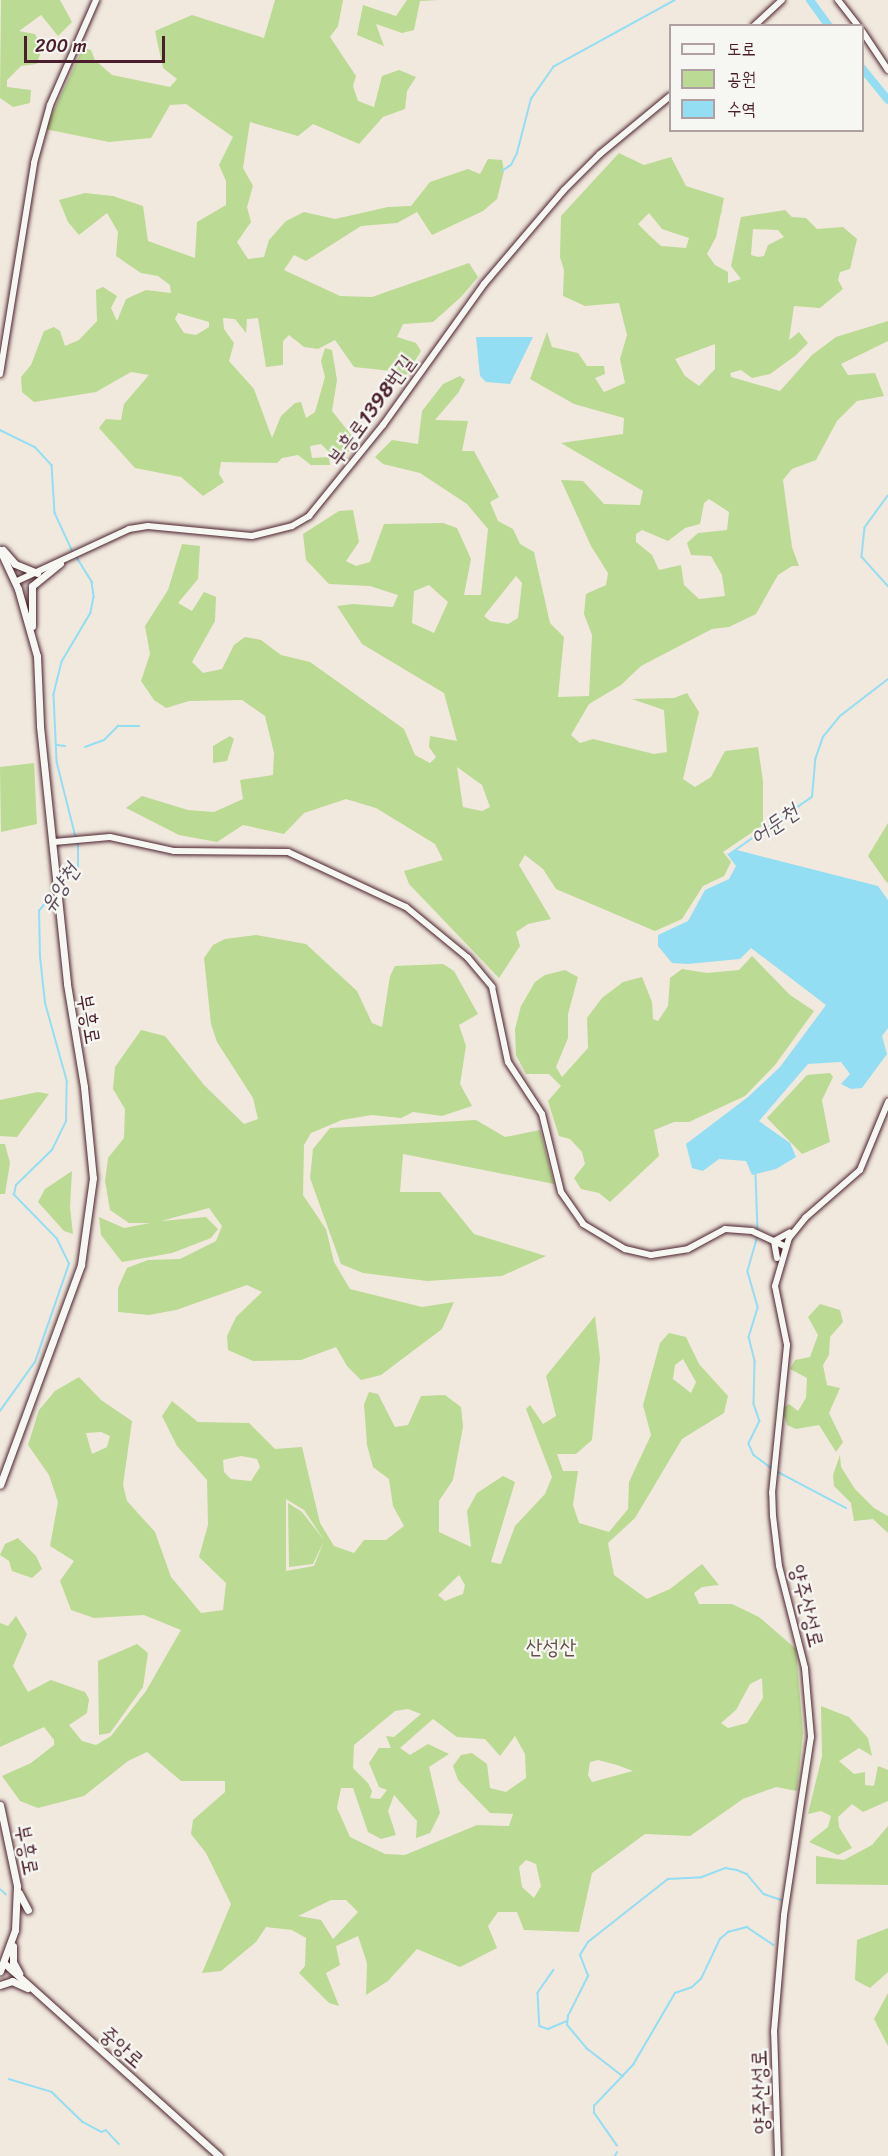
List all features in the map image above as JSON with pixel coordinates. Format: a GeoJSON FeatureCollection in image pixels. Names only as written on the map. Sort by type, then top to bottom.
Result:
{"type":"FeatureCollection","features":[{"type":"Feature","properties":{"kind":"main road"},"geometry":{"type":"LineString","coordinates":[[0,545],[15,564],[37,573]]}},
{"type":"Feature","properties":{"kind":"main road","name":"부흥로"},"geometry":{"type":"LineString","coordinates":[[0,550],[15,582],[32,631],[67,984],[89,1119],[91,1207],[81,1265],[64,1318],[19,1426],[0,1485]]}},
{"type":"Feature","properties":{"kind":"main road"},"geometry":{"type":"LineString","coordinates":[[32,631],[32,586],[60,563]]}},
{"type":"Feature","properties":{"kind":"main road","name":"부흥로"},"geometry":{"type":"LineString","coordinates":[[0,1805],[17,1886],[13,1937],[0,1971]]}},
{"type":"Feature","properties":{"kind":"main road"},"geometry":{"type":"LineString","coordinates":[[17,1886],[28,1910]]}},
{"type":"Feature","properties":{"kind":"main road"},"geometry":{"type":"LineString","coordinates":[[13,1937],[13,1962],[30,1986]]}},
{"type":"Feature","properties":{"kind":"main road","name":"중앙로"},"geometry":{"type":"LineString","coordinates":[[4,1963],[219,2156]]}},
{"type":"Feature","properties":{"kind":"main road"},"geometry":{"type":"LineString","coordinates":[[0,1985],[17,1982],[48,2003]]}},
{"type":"Feature","properties":{"kind":"street"},"geometry":{"type":"LineString","coordinates":[[0,374],[34,163],[50,105],[96,0]]}},
{"type":"Feature","properties":{"kind":"street"},"geometry":{"type":"LineString","coordinates":[[756,24],[782,0]]}},
{"type":"Feature","properties":{"kind":"street"},"geometry":{"type":"LineString","coordinates":[[838,0],[856,24]]}},
{"type":"Feature","properties":{"kind":"street"},"geometry":{"type":"LineString","coordinates":[[864,35],[888,70]]}},
{"type":"Feature","properties":{"kind":"street","name":"부흥로1398번길"},"geometry":{"type":"LineString","coordinates":[[15,582],[69,559],[117,533],[144,526],[252,536],[292,526],[309,516],[383,425],[484,284],[556,199],[600,154],[669,97]]}},
{"type":"Feature","properties":{"kind":"street"},"geometry":{"type":"LineString","coordinates":[[54,842],[110,837],[174,851],[288,852],[406,907],[468,958],[492,987],[508,1062],[542,1114],[561,1192],[583,1224],[625,1249],[659,1256],[688,1249],[725,1229],[755,1232],[784,1246]]}},
{"type":"Feature","properties":{"kind":"street","name":"양주산성로"},"geometry":{"type":"LineString","coordinates":[[778,2155],[774,2032],[784,1915],[811,1737],[805,1668],[779,1566],[773,1516],[774,1474],[787,1346],[777,1303],[777,1273],[784,1246],[801,1222],[860,1170],[888,1102]]}},
{"type":"Feature","properties":{"kind":"street"},"geometry":{"type":"LineString","coordinates":[[774,1241],[788,1235],[801,1222]]}},
{"type":"Feature","properties":{"kind":"street"},"geometry":{"type":"LineString","coordinates":[[774,1241],[778,1250],[777,1273]]}},
{"type":"Feature","properties":{"kind":"green space"},"geometry":{"type":"Polygon","coordinates":[[[1,0],[60,0],[72,22],[58,36],[41,15],[19,31],[35,34],[42,48],[37,64],[21,66],[7,80],[7,87],[31,90],[30,103],[13,107],[0,98],[1,0]]]}},
{"type":"Feature","properties":{"kind":"green space"},"geometry":{"type":"Polygon","coordinates":[[[275,0],[343,0],[338,26],[330,37],[356,76],[353,86],[358,101],[374,107],[382,76],[399,70],[416,77],[407,91],[405,109],[383,117],[359,144],[313,124],[298,136],[250,122],[243,168],[253,186],[247,207],[251,222],[237,242],[248,259],[264,257],[269,240],[286,221],[304,212],[335,219],[388,207],[411,206],[430,182],[468,169],[480,174],[488,159],[502,160],[504,171],[497,199],[483,211],[432,235],[417,212],[397,223],[361,226],[306,261],[294,255],[284,270],[340,296],[372,297],[469,263],[478,277],[461,297],[433,322],[403,324],[397,337],[416,343],[421,351],[402,382],[391,371],[354,367],[335,340],[318,349],[304,347],[289,335],[283,341],[283,365],[266,367],[258,318],[247,319],[246,333],[235,319],[223,318],[224,329],[234,343],[229,361],[254,389],[272,438],[281,416],[295,403],[301,402],[306,418],[315,412],[325,377],[321,361],[325,348],[332,350],[337,380],[332,411],[353,437],[348,454],[338,461],[321,444],[310,446],[312,458],[329,457],[330,465],[311,465],[298,455],[282,458],[277,463],[221,462],[219,474],[224,482],[203,496],[181,477],[135,468],[99,428],[106,419],[121,420],[124,404],[149,375],[131,372],[96,392],[34,402],[22,392],[21,377],[31,365],[44,331],[54,327],[60,331],[65,346],[79,340],[97,321],[96,290],[103,287],[117,296],[111,308],[117,321],[126,299],[146,290],[171,293],[170,285],[158,276],[141,273],[116,256],[118,232],[107,213],[79,235],[68,222],[59,200],[85,193],[113,196],[143,206],[148,241],[195,258],[197,222],[226,205],[226,181],[219,165],[233,137],[186,104],[170,105],[151,138],[109,142],[45,129],[83,48],[91,50],[95,60],[112,75],[170,87],[177,79],[163,68],[155,31],[192,15],[264,38],[275,0]],[[178,313],[175,319],[184,333],[196,335],[209,327],[209,322],[178,313]]]}},
{"type":"Feature","properties":{"kind":"green space"},"geometry":{"type":"Polygon","coordinates":[[[407,0],[440,0],[420,1],[414,30],[402,33],[376,24],[384,46],[357,35],[363,5],[396,16],[407,0]]]}},
{"type":"Feature","properties":{"kind":"green space"},"geometry":{"type":"Polygon","coordinates":[[[619,153],[644,165],[671,157],[686,186],[724,198],[716,237],[707,254],[715,265],[728,272],[728,283],[741,279],[731,266],[741,217],[785,210],[792,217],[806,218],[817,229],[843,227],[857,239],[850,269],[840,272],[838,280],[843,289],[820,308],[794,306],[789,340],[799,332],[808,343],[795,356],[770,374],[752,378],[741,370],[730,373],[731,377],[780,391],[812,355],[836,337],[888,321],[888,341],[841,364],[848,375],[875,373],[884,396],[857,401],[837,421],[816,460],[792,469],[783,480],[792,547],[799,566],[792,566],[778,575],[756,614],[729,627],[712,629],[641,666],[621,685],[589,704],[571,735],[580,743],[593,739],[654,754],[667,752],[664,710],[632,699],[674,698],[687,693],[699,712],[683,779],[695,787],[711,777],[725,751],[758,747],[763,781],[763,825],[723,852],[731,862],[724,876],[703,886],[682,919],[655,931],[556,889],[543,869],[525,855],[519,865],[551,919],[528,924],[516,932],[520,946],[499,978],[409,884],[404,871],[443,860],[435,844],[376,808],[346,799],[304,813],[284,834],[243,825],[217,842],[179,835],[126,808],[142,796],[188,810],[214,812],[243,799],[240,780],[273,775],[274,753],[265,716],[242,700],[189,701],[166,708],[154,700],[141,681],[150,654],[145,626],[168,590],[182,544],[200,546],[198,579],[178,603],[192,611],[204,592],[216,597],[215,621],[192,662],[203,673],[222,669],[234,645],[245,637],[261,640],[281,655],[310,662],[404,729],[415,755],[430,763],[436,757],[429,747],[430,736],[457,741],[444,693],[362,644],[337,606],[353,604],[393,607],[398,595],[370,586],[329,584],[306,560],[303,534],[339,511],[353,510],[359,542],[346,561],[356,566],[370,562],[384,524],[443,523],[457,528],[471,559],[464,595],[481,595],[488,529],[467,504],[420,473],[383,464],[375,457],[392,440],[418,444],[422,411],[443,384],[460,376],[465,380],[458,393],[435,420],[468,421],[462,451],[474,451],[499,497],[490,502],[498,521],[513,529],[520,544],[534,552],[550,623],[564,637],[558,697],[589,696],[592,635],[584,614],[586,594],[606,585],[608,573],[591,546],[561,480],[583,481],[604,504],[640,505],[643,491],[561,443],[623,434],[624,418],[574,404],[530,379],[547,332],[552,347],[578,353],[587,366],[604,366],[605,374],[595,378],[604,392],[625,383],[620,359],[627,335],[619,303],[585,306],[563,296],[564,270],[560,257],[561,216],[619,153]],[[649,213],[638,224],[661,246],[686,248],[689,238],[662,229],[649,213]],[[753,229],[751,255],[764,256],[768,245],[784,237],[778,230],[753,229]],[[715,344],[675,359],[685,376],[699,386],[715,369],[715,344]],[[709,499],[704,503],[700,524],[685,528],[668,541],[642,530],[636,534],[636,542],[652,555],[659,570],[681,565],[684,585],[699,599],[725,596],[722,575],[711,556],[691,555],[687,543],[698,533],[727,530],[729,512],[709,499]],[[516,576],[484,616],[490,621],[508,624],[518,618],[522,583],[516,576]],[[429,585],[414,591],[412,623],[434,633],[448,602],[429,585]],[[457,767],[463,807],[482,811],[490,807],[482,785],[457,767]]]}},
{"type":"Feature","properties":{"kind":"green space"},"geometry":{"type":"Polygon","coordinates":[[[230,736],[234,739],[227,761],[213,763],[213,746],[230,736]]]}},
{"type":"Feature","properties":{"kind":"green space"},"geometry":{"type":"Polygon","coordinates":[[[34,763],[37,824],[1,832],[0,767],[34,763]]]}},
{"type":"Feature","properties":{"kind":"green space"},"geometry":{"type":"Polygon","coordinates":[[[888,823],[888,882],[887,883],[868,856],[888,823]]]}},
{"type":"Feature","properties":{"kind":"green space"},"geometry":{"type":"Polygon","coordinates":[[[256,935],[306,944],[357,991],[372,1023],[382,1027],[390,976],[395,966],[443,964],[454,971],[478,1014],[459,1025],[466,1046],[460,1084],[472,1106],[442,1116],[413,1112],[401,1118],[372,1115],[342,1120],[311,1133],[304,1145],[303,1195],[326,1229],[334,1262],[350,1289],[422,1307],[454,1302],[442,1329],[381,1375],[361,1380],[347,1366],[336,1347],[301,1360],[253,1361],[228,1350],[227,1336],[236,1317],[262,1292],[247,1285],[176,1310],[149,1315],[118,1312],[118,1288],[127,1268],[148,1260],[180,1259],[216,1241],[222,1226],[209,1208],[161,1221],[206,1217],[218,1229],[211,1238],[172,1253],[122,1262],[101,1235],[99,1217],[124,1228],[150,1223],[129,1223],[110,1210],[105,1181],[108,1158],[124,1138],[125,1109],[113,1089],[115,1067],[141,1030],[165,1036],[204,1085],[244,1124],[258,1119],[253,1098],[217,1042],[211,1024],[204,958],[213,945],[225,939],[256,935]]]}},
{"type":"Feature","properties":{"kind":"green space"},"geometry":{"type":"Polygon","coordinates":[[[752,956],[790,995],[814,1011],[775,1065],[745,1096],[689,1122],[674,1122],[654,1130],[659,1156],[610,1202],[599,1193],[581,1189],[574,1178],[585,1164],[582,1152],[570,1139],[559,1136],[548,1101],[561,1086],[549,1074],[526,1074],[516,1055],[515,1029],[521,1006],[535,982],[545,975],[565,970],[578,977],[568,1014],[568,1038],[556,1067],[562,1077],[588,1048],[587,1018],[602,998],[623,982],[642,977],[652,1002],[653,1019],[658,1021],[668,1006],[670,978],[682,969],[707,973],[739,970],[752,956]]]}},
{"type":"Feature","properties":{"kind":"green space"},"geometry":{"type":"Polygon","coordinates":[[[830,1073],[833,1077],[822,1100],[830,1142],[802,1154],[767,1118],[807,1075],[830,1073]]]}},
{"type":"Feature","properties":{"kind":"green space"},"geometry":{"type":"Polygon","coordinates":[[[38,1092],[49,1094],[17,1137],[0,1136],[0,1100],[38,1092]]]}},
{"type":"Feature","properties":{"kind":"green space"},"geometry":{"type":"Polygon","coordinates":[[[476,1120],[505,1137],[540,1130],[554,1184],[403,1154],[400,1192],[440,1192],[474,1234],[546,1256],[502,1276],[427,1281],[363,1273],[341,1264],[310,1178],[313,1149],[330,1128],[476,1120]]]}},
{"type":"Feature","properties":{"kind":"green space"},"geometry":{"type":"Polygon","coordinates":[[[0,1144],[5,1144],[10,1163],[5,1194],[0,1194],[0,1144]]]}},
{"type":"Feature","properties":{"kind":"green space"},"geometry":{"type":"Polygon","coordinates":[[[72,1171],[70,1207],[73,1234],[64,1231],[38,1202],[45,1189],[72,1171]]]}},
{"type":"Feature","properties":{"kind":"green space"},"geometry":{"type":"Polygon","coordinates":[[[820,1304],[840,1310],[843,1322],[830,1337],[829,1355],[823,1365],[827,1385],[840,1388],[829,1413],[843,1442],[836,1452],[819,1425],[796,1429],[787,1425],[782,1409],[789,1404],[798,1411],[806,1398],[807,1378],[790,1369],[795,1360],[810,1357],[818,1335],[808,1317],[820,1304]]]}},
{"type":"Feature","properties":{"kind":"green space","name":"산성산"},"geometry":{"type":"Polygon","coordinates":[[[595,1316],[600,1358],[592,1440],[576,1454],[557,1454],[563,1471],[578,1471],[573,1505],[579,1523],[609,1532],[628,1509],[629,1482],[651,1435],[643,1405],[660,1343],[669,1333],[686,1337],[699,1364],[728,1396],[724,1413],[682,1439],[635,1518],[608,1543],[614,1575],[647,1599],[670,1589],[702,1564],[719,1585],[702,1587],[694,1593],[699,1604],[732,1604],[759,1617],[796,1649],[803,1733],[797,1791],[776,1787],[743,1799],[690,1836],[645,1834],[592,1873],[579,1932],[524,1930],[517,1912],[498,1912],[488,1926],[497,1948],[460,1967],[417,1949],[388,1981],[366,1995],[367,1963],[358,1936],[336,1946],[340,1965],[326,1973],[339,2006],[329,2003],[299,1973],[305,1966],[306,1938],[292,1930],[266,1927],[256,1942],[221,1971],[202,1973],[231,1904],[206,1853],[191,1834],[193,1820],[225,1792],[225,1781],[181,1781],[147,1752],[128,1761],[84,1796],[38,1808],[20,1801],[2,1776],[31,1763],[54,1745],[54,1740],[44,1727],[0,1747],[0,1623],[8,1626],[16,1616],[27,1634],[13,1666],[28,1692],[51,1680],[85,1692],[89,1699],[87,1713],[69,1725],[82,1741],[96,1745],[111,1736],[146,1691],[181,1630],[144,1615],[94,1618],[71,1610],[60,1581],[74,1561],[50,1546],[58,1502],[49,1475],[28,1445],[39,1410],[55,1391],[79,1377],[101,1400],[132,1421],[123,1485],[127,1501],[155,1532],[171,1577],[201,1613],[223,1610],[226,1583],[199,1557],[208,1525],[207,1480],[177,1446],[162,1416],[172,1401],[198,1422],[249,1423],[275,1449],[302,1447],[320,1523],[334,1546],[354,1553],[364,1540],[386,1540],[404,1526],[393,1506],[389,1479],[373,1467],[367,1445],[364,1404],[369,1392],[378,1394],[395,1427],[408,1425],[421,1396],[445,1395],[461,1407],[463,1427],[453,1480],[439,1501],[439,1532],[471,1547],[467,1511],[477,1493],[503,1476],[515,1482],[491,1562],[501,1564],[515,1526],[545,1494],[552,1477],[526,1409],[530,1405],[543,1424],[556,1416],[546,1376],[595,1316]],[[683,1359],[675,1365],[673,1379],[691,1393],[696,1382],[683,1359]],[[101,1432],[86,1433],[92,1454],[107,1447],[110,1436],[101,1432]],[[241,1456],[223,1460],[224,1472],[231,1479],[251,1481],[260,1467],[257,1459],[241,1456]],[[286,1499],[286,1571],[314,1566],[324,1541],[313,1564],[289,1567],[288,1503],[302,1512],[324,1540],[304,1510],[286,1499]],[[459,1575],[438,1595],[445,1601],[463,1594],[465,1585],[459,1575]],[[762,1678],[750,1684],[736,1710],[721,1723],[728,1728],[747,1723],[763,1698],[762,1678]],[[408,1709],[395,1711],[354,1745],[353,1768],[368,1783],[372,1791],[370,1798],[380,1799],[387,1790],[379,1787],[369,1763],[379,1748],[391,1748],[386,1736],[394,1737],[421,1714],[408,1709]],[[433,1719],[400,1748],[410,1755],[428,1744],[449,1754],[429,1767],[440,1813],[430,1833],[416,1838],[417,1821],[394,1795],[388,1811],[396,1835],[381,1839],[368,1832],[353,1788],[341,1788],[337,1808],[350,1837],[385,1854],[405,1855],[477,1825],[509,1826],[513,1814],[490,1813],[458,1780],[453,1766],[461,1755],[472,1753],[487,1764],[490,1788],[506,1792],[526,1778],[525,1754],[515,1736],[500,1756],[485,1739],[457,1737],[433,1719]],[[598,1760],[590,1762],[588,1775],[592,1782],[633,1771],[598,1760]],[[526,1860],[519,1867],[522,1887],[534,1898],[541,1886],[536,1864],[526,1860]],[[331,1900],[298,1916],[321,1920],[333,1939],[358,1912],[346,1900],[331,1900]]]}},
{"type":"Feature","properties":{"kind":"green space"},"geometry":{"type":"Polygon","coordinates":[[[840,1455],[841,1467],[855,1489],[874,1508],[888,1516],[888,1533],[873,1519],[854,1521],[851,1503],[834,1486],[833,1475],[840,1455]]]}},
{"type":"Feature","properties":{"kind":"green space"},"geometry":{"type":"Polygon","coordinates":[[[18,1538],[36,1556],[42,1569],[32,1578],[12,1571],[9,1561],[0,1555],[5,1544],[18,1538]]]}},
{"type":"Feature","properties":{"kind":"green space"},"geometry":{"type":"Polygon","coordinates":[[[137,1644],[148,1653],[143,1687],[110,1733],[99,1735],[98,1661],[137,1644]]]}},
{"type":"Feature","properties":{"kind":"green space"},"geometry":{"type":"Polygon","coordinates":[[[821,1706],[849,1717],[868,1738],[872,1756],[859,1748],[839,1761],[854,1774],[865,1772],[865,1785],[874,1786],[878,1766],[888,1770],[888,1801],[863,1812],[852,1804],[838,1817],[839,1827],[852,1848],[838,1855],[809,1842],[828,1827],[831,1816],[821,1811],[808,1814],[822,1756],[821,1706]]]}},
{"type":"Feature","properties":{"kind":"green space"},"geometry":{"type":"Polygon","coordinates":[[[888,1826],[888,1885],[816,1884],[816,1856],[844,1860],[872,1845],[888,1826]]]}},
{"type":"Feature","properties":{"kind":"green space"},"geometry":{"type":"Polygon","coordinates":[[[888,1928],[888,1972],[870,1988],[855,1980],[857,1940],[888,1928]]]}},
{"type":"Feature","properties":{"kind":"green space"},"geometry":{"type":"Polygon","coordinates":[[[888,1993],[888,2046],[874,2019],[888,1993]]]}},
{"type":"Feature","properties":{"kind":"water"},"geometry":{"type":"Polygon","coordinates":[[[476,337],[533,337],[510,384],[486,382],[480,376],[476,337]]]}},
{"type":"Feature","properties":{"kind":"water"},"geometry":{"type":"Polygon","coordinates":[[[737,850],[878,886],[888,900],[888,1028],[882,1036],[887,1054],[862,1088],[851,1089],[841,1084],[850,1074],[841,1062],[808,1064],[759,1121],[790,1143],[796,1157],[776,1169],[752,1175],[746,1161],[719,1159],[703,1171],[692,1168],[686,1144],[748,1097],[780,1067],[826,1005],[751,948],[740,959],[688,964],[672,963],[658,946],[658,935],[688,921],[705,890],[729,879],[736,866],[727,854],[737,850]]]}},
{"type":"Feature","properties":{"kind":"waterway"},"geometry":{"type":"LineString","coordinates":[[502,171],[511,165],[517,153],[531,99],[553,67],[675,0]]}},
{"type":"Feature","properties":{"kind":"waterway","name":"어둔천"},"geometry":{"type":"LineString","coordinates":[[810,0],[828,24]]}},
{"type":"Feature","properties":{"kind":"waterway","name":"어둔천"},"geometry":{"type":"LineString","coordinates":[[864,70],[888,100]]}},
{"type":"Feature","properties":{"kind":"waterway","name":"유양천"},"geometry":{"type":"LineString","coordinates":[[0,430],[35,447],[52,465],[55,513],[73,552]]}},
{"type":"Feature","properties":{"kind":"waterway","name":"어둔천"},"geometry":{"type":"LineString","coordinates":[[888,496],[865,528],[862,557],[888,586]]}},
{"type":"Feature","properties":{"kind":"waterway","name":"유양천"},"geometry":{"type":"LineString","coordinates":[[76,556],[92,582],[94,597],[91,613],[62,662],[54,695],[57,762],[76,837]]}},
{"type":"Feature","properties":{"kind":"waterway","name":"어둔천"},"geometry":{"type":"LineString","coordinates":[[731,853],[812,797],[815,760],[823,737],[840,716],[888,679]]}},
{"type":"Feature","properties":{"kind":"waterway"},"geometry":{"type":"LineString","coordinates":[[85,747],[104,740],[118,726],[139,726]]}},
{"type":"Feature","properties":{"kind":"waterway"},"geometry":{"type":"LineString","coordinates":[[57,745],[65,746]]}},
{"type":"Feature","properties":{"kind":"waterway","name":"유양천"},"geometry":{"type":"LineString","coordinates":[[59,888],[78,867],[78,841]]}},
{"type":"Feature","properties":{"kind":"waterway","name":"유양천"},"geometry":{"type":"LineString","coordinates":[[0,1411],[35,1362],[69,1264],[57,1239],[14,1195],[16,1185],[52,1150],[66,1121],[67,1082],[45,1003],[40,957],[39,911],[55,891]]}},
{"type":"Feature","properties":{"kind":"waterway"},"geometry":{"type":"LineString","coordinates":[[756,1174],[758,1231]]}},
{"type":"Feature","properties":{"kind":"waterway"},"geometry":{"type":"LineString","coordinates":[[758,1236],[748,1272],[758,1308],[749,1337],[755,1361],[754,1404],[760,1421],[749,1444],[754,1455],[771,1468]]}},
{"type":"Feature","properties":{"kind":"waterway"},"geometry":{"type":"LineString","coordinates":[[778,1472],[846,1508]]}},
{"type":"Feature","properties":{"kind":"waterway"},"geometry":{"type":"LineString","coordinates":[[623,2077],[587,2049],[567,2025],[568,2016],[588,1976],[580,1955],[588,1942],[668,1879],[702,1877],[725,1868],[737,1870],[747,1874],[764,1894],[781,1900]]}},
{"type":"Feature","properties":{"kind":"waterway"},"geometry":{"type":"LineString","coordinates":[[0,1889],[6,1894]]}},
{"type":"Feature","properties":{"kind":"waterway"},"geometry":{"type":"LineString","coordinates":[[617,2146],[594,2113],[594,2106],[633,2065],[675,1993],[692,1987],[701,1979],[720,1939],[728,1932],[747,1927],[774,1945]]}},
{"type":"Feature","properties":{"kind":"waterway"},"geometry":{"type":"LineString","coordinates":[[554,1970],[538,1993],[540,2026],[548,2029],[567,2021]]}},
{"type":"Feature","properties":{"kind":"waterway"},"geometry":{"type":"LineString","coordinates":[[9,2079],[52,2092],[83,2122],[102,2132],[106,2130],[119,2144]]}},
{"type":"Feature","properties":{"kind":"waterway"},"geometry":{"type":"LineString","coordinates":[[615,2156],[617,2152]]}}]}
